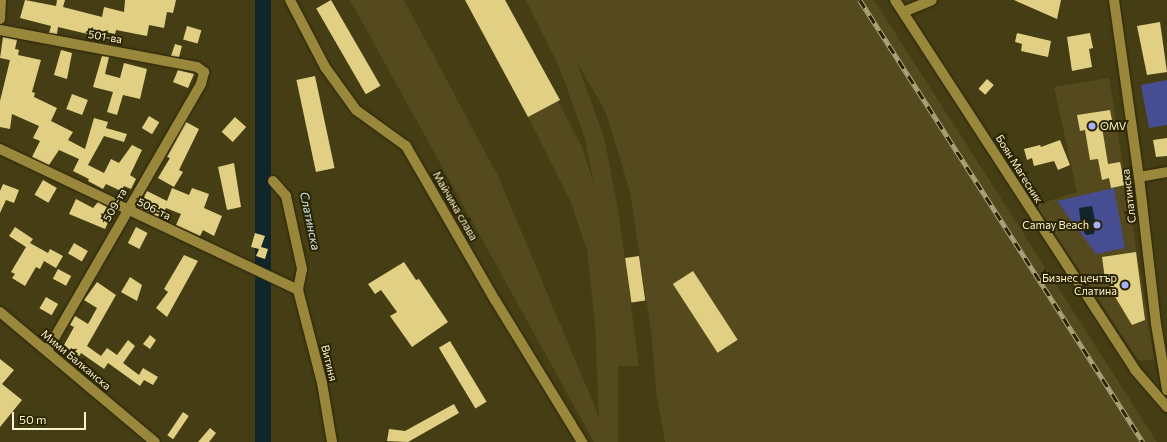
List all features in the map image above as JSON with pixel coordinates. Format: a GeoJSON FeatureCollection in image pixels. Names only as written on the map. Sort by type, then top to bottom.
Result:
{"type":"FeatureCollection","features":[{"type":"Feature","properties":{"kind":"street"},"geometry":{"type":"LineString","coordinates":[[0,19],[1,0]]}},
{"type":"Feature","properties":{"kind":"street","name":"Майчина слава"},"geometry":{"type":"LineString","coordinates":[[290,0],[325,67],[356,110],[406,146],[495,300],[582,442]]}},
{"type":"Feature","properties":{"kind":"street","name":"Боян Магесник"},"geometry":{"type":"LineString","coordinates":[[895,0],[1135,370],[1167,407]]}},
{"type":"Feature","properties":{"kind":"street"},"geometry":{"type":"LineString","coordinates":[[903,12],[932,0]]}},
{"type":"Feature","properties":{"kind":"street","name":"Слатинска"},"geometry":{"type":"LineString","coordinates":[[1114,0],[1140,177],[1156,324],[1167,390]]}},
{"type":"Feature","properties":{"kind":"street","name":"501-ва"},"geometry":{"type":"LineString","coordinates":[[0,30],[197,66],[204,72]]}},
{"type":"Feature","properties":{"kind":"street","name":"509-та"},"geometry":{"type":"LineString","coordinates":[[47,351],[127,209],[201,84],[204,72]]}},
{"type":"Feature","properties":{"kind":"street","name":"506-та"},"geometry":{"type":"LineString","coordinates":[[0,149],[298,290]]}},
{"type":"Feature","properties":{"kind":"street"},"geometry":{"type":"LineString","coordinates":[[1140,177],[1167,172]]}},
{"type":"Feature","properties":{"kind":"street"},"geometry":{"type":"LineString","coordinates":[[273,180],[286,196],[302,269],[298,290]]}},
{"type":"Feature","properties":{"kind":"street","name":"Витиня"},"geometry":{"type":"LineString","coordinates":[[298,290],[322,383],[332,442]]}},
{"type":"Feature","properties":{"kind":"street","name":"Мими Балканска"},"geometry":{"type":"LineString","coordinates":[[0,312],[155,442]]}},
{"type":"Feature","properties":{"kind":"shaded area"},"geometry":{"type":"Polygon","coordinates":[[[350,0],[404,0],[499,178],[599,417],[595,323],[587,250],[570,200],[528,117],[558,101],[582,147],[594,184],[585,139],[559,66],[526,0],[874,0],[1157,442],[665,442],[656,392],[652,338],[630,192],[606,113],[576,60],[604,137],[619,215],[639,366],[618,366],[618,442],[594,442],[350,0]]]}},
{"type":"Feature","properties":{"kind":"shaded area"},"geometry":{"type":"Polygon","coordinates":[[[1109,78],[1154,359],[1139,361],[1036,205],[1077,192],[1054,87],[1109,78]]]}},
{"type":"Feature","properties":{"kind":"shaded area"},"geometry":{"type":"Polygon","coordinates":[[[1167,80],[1167,125],[1149,128],[1141,85],[1167,80]]]}},
{"type":"Feature","properties":{"kind":"shaded area","name":"Camay Beach"},"geometry":{"type":"Polygon","coordinates":[[[1114,188],[1125,248],[1096,254],[1057,201],[1114,188]]]}},
{"type":"Feature","properties":{"kind":"water"},"geometry":{"type":"Polygon","coordinates":[[[255,0],[271,0],[271,442],[255,442],[255,0]]]}},
{"type":"Feature","properties":{"kind":"water"},"geometry":{"type":"Polygon","coordinates":[[[1092,206],[1096,224],[1094,234],[1086,235],[1081,227],[1079,208],[1092,206]]]}},
{"type":"Feature","properties":{"kind":"building"},"geometry":{"type":"Polygon","coordinates":[[[25,0],[56,6],[57,0],[65,0],[63,7],[102,17],[104,7],[124,12],[125,0],[176,0],[173,13],[167,12],[164,28],[149,25],[147,36],[116,30],[115,34],[97,30],[96,36],[58,27],[57,34],[49,33],[51,26],[20,18],[25,0]]]}},
{"type":"Feature","properties":{"kind":"building"},"geometry":{"type":"Polygon","coordinates":[[[331,0],[380,86],[366,94],[316,8],[331,0]]]}},
{"type":"Feature","properties":{"kind":"building"},"geometry":{"type":"Polygon","coordinates":[[[465,0],[505,0],[560,100],[528,117],[465,0]]]}},
{"type":"Feature","properties":{"kind":"building"},"geometry":{"type":"Polygon","coordinates":[[[1014,0],[1061,0],[1057,19],[1014,0]]]}},
{"type":"Feature","properties":{"kind":"building"},"geometry":{"type":"Polygon","coordinates":[[[1160,22],[1167,72],[1147,75],[1137,26],[1160,22]]]}},
{"type":"Feature","properties":{"kind":"building"},"geometry":{"type":"Polygon","coordinates":[[[187,26],[201,30],[198,44],[183,39],[187,26]]]}},
{"type":"Feature","properties":{"kind":"building"},"geometry":{"type":"Polygon","coordinates":[[[1017,33],[1051,41],[1048,57],[1021,51],[1022,44],[1015,42],[1017,33]]]}},
{"type":"Feature","properties":{"kind":"building"},"geometry":{"type":"Polygon","coordinates":[[[1090,33],[1093,48],[1089,49],[1092,67],[1072,71],[1067,37],[1090,33]]]}},
{"type":"Feature","properties":{"kind":"building"},"geometry":{"type":"Polygon","coordinates":[[[3,37],[17,40],[15,49],[19,50],[18,55],[41,60],[32,92],[35,93],[34,97],[57,108],[51,121],[73,132],[68,140],[85,149],[94,118],[108,122],[106,128],[127,134],[124,142],[104,136],[88,165],[104,173],[111,159],[119,163],[132,145],[142,150],[130,175],[136,179],[131,189],[124,186],[121,191],[106,184],[103,189],[88,181],[89,179],[73,171],[79,159],[59,150],[49,165],[32,157],[40,141],[33,138],[39,126],[12,114],[10,129],[0,127],[0,101],[10,60],[0,58],[3,37]]]}},
{"type":"Feature","properties":{"kind":"building"},"geometry":{"type":"Polygon","coordinates":[[[175,44],[182,46],[179,57],[171,56],[175,44]]]}},
{"type":"Feature","properties":{"kind":"building"},"geometry":{"type":"Polygon","coordinates":[[[61,50],[72,53],[67,79],[54,75],[61,50]]]}},
{"type":"Feature","properties":{"kind":"building"},"geometry":{"type":"Polygon","coordinates":[[[102,56],[109,57],[105,74],[120,78],[124,63],[147,69],[140,99],[123,95],[117,115],[107,112],[113,92],[93,87],[102,56]]]}},
{"type":"Feature","properties":{"kind":"building"},"geometry":{"type":"Polygon","coordinates":[[[178,70],[194,74],[188,88],[173,82],[178,70]]]}},
{"type":"Feature","properties":{"kind":"building"},"geometry":{"type":"Polygon","coordinates":[[[315,76],[335,168],[316,172],[296,80],[315,76]]]}},
{"type":"Feature","properties":{"kind":"building"},"geometry":{"type":"Polygon","coordinates":[[[987,79],[994,85],[985,95],[978,89],[987,79]]]}},
{"type":"Feature","properties":{"kind":"building"},"geometry":{"type":"Polygon","coordinates":[[[72,94],[88,100],[82,115],[66,109],[72,94]]]}},
{"type":"Feature","properties":{"kind":"building"},"geometry":{"type":"Polygon","coordinates":[[[1110,110],[1113,125],[1102,127],[1108,164],[1120,162],[1125,185],[1111,188],[1109,178],[1102,180],[1098,159],[1090,160],[1085,130],[1080,131],[1077,115],[1110,110]]]}},
{"type":"Feature","properties":{"kind":"building"},"geometry":{"type":"Polygon","coordinates":[[[149,116],[159,122],[152,134],[142,128],[149,116]]]}},
{"type":"Feature","properties":{"kind":"building"},"geometry":{"type":"Polygon","coordinates":[[[235,117],[246,127],[233,142],[222,132],[235,117]]]}},
{"type":"Feature","properties":{"kind":"building"},"geometry":{"type":"Polygon","coordinates":[[[186,122],[199,129],[179,170],[183,172],[174,187],[158,178],[170,158],[167,157],[186,122]]]}},
{"type":"Feature","properties":{"kind":"building"},"geometry":{"type":"Polygon","coordinates":[[[1167,138],[1167,156],[1156,157],[1153,140],[1167,138]]]}},
{"type":"Feature","properties":{"kind":"building"},"geometry":{"type":"Polygon","coordinates":[[[1060,140],[1070,165],[1058,170],[1054,161],[1034,166],[1032,158],[1027,160],[1024,149],[1040,145],[1041,147],[1060,140]]]}},
{"type":"Feature","properties":{"kind":"building"},"geometry":{"type":"Polygon","coordinates":[[[234,163],[241,207],[227,210],[218,167],[234,163]]]}},
{"type":"Feature","properties":{"kind":"building"},"geometry":{"type":"Polygon","coordinates":[[[43,180],[57,188],[48,203],[35,195],[43,180]]]}},
{"type":"Feature","properties":{"kind":"building"},"geometry":{"type":"Polygon","coordinates":[[[3,184],[19,190],[14,203],[6,200],[0,213],[0,191],[3,184]]]}},
{"type":"Feature","properties":{"kind":"building"},"geometry":{"type":"Polygon","coordinates":[[[172,188],[189,195],[192,188],[209,194],[204,208],[222,216],[214,236],[203,230],[200,236],[176,225],[181,214],[166,208],[161,218],[138,207],[147,191],[167,201],[172,188]]]}},
{"type":"Feature","properties":{"kind":"building"},"geometry":{"type":"Polygon","coordinates":[[[76,199],[93,208],[98,202],[107,207],[104,213],[111,216],[105,229],[69,214],[76,199]]]}},
{"type":"Feature","properties":{"kind":"building"},"geometry":{"type":"Polygon","coordinates":[[[15,227],[33,239],[30,243],[48,253],[50,249],[63,256],[56,268],[44,261],[40,269],[36,267],[25,286],[12,278],[15,274],[11,272],[26,247],[9,236],[15,227]]]}},
{"type":"Feature","properties":{"kind":"building"},"geometry":{"type":"Polygon","coordinates":[[[136,227],[148,233],[139,249],[128,243],[136,227]]]}},
{"type":"Feature","properties":{"kind":"building"},"geometry":{"type":"Polygon","coordinates":[[[255,233],[265,236],[261,247],[268,249],[265,259],[256,256],[259,249],[251,247],[255,233]]]}},
{"type":"Feature","properties":{"kind":"building"},"geometry":{"type":"Polygon","coordinates":[[[74,243],[88,251],[82,261],[68,253],[74,243]]]}},
{"type":"Feature","properties":{"kind":"building","name":"Бизнес център Слатина"},"geometry":{"type":"Polygon","coordinates":[[[1136,252],[1145,320],[1132,325],[1111,290],[1109,279],[1105,279],[1102,257],[1136,252]]]}},
{"type":"Feature","properties":{"kind":"building"},"geometry":{"type":"Polygon","coordinates":[[[184,255],[198,261],[167,317],[156,308],[168,292],[164,289],[184,255]]]}},
{"type":"Feature","properties":{"kind":"building"},"geometry":{"type":"Polygon","coordinates":[[[639,256],[645,301],[631,303],[625,258],[639,256]]]}},
{"type":"Feature","properties":{"kind":"building"},"geometry":{"type":"Polygon","coordinates":[[[404,262],[416,280],[419,279],[448,322],[412,347],[390,316],[397,312],[381,290],[375,294],[368,284],[404,262]]]}},
{"type":"Feature","properties":{"kind":"building"},"geometry":{"type":"Polygon","coordinates":[[[58,269],[71,276],[66,286],[53,279],[58,269]]]}},
{"type":"Feature","properties":{"kind":"building"},"geometry":{"type":"Polygon","coordinates":[[[693,271],[738,340],[718,353],[673,284],[693,271]]]}},
{"type":"Feature","properties":{"kind":"building"},"geometry":{"type":"Polygon","coordinates":[[[130,277],[142,285],[137,301],[121,292],[130,277]]]}},
{"type":"Feature","properties":{"kind":"building"},"geometry":{"type":"Polygon","coordinates":[[[97,282],[116,295],[87,346],[101,356],[107,348],[117,355],[128,340],[135,346],[123,363],[139,375],[143,368],[158,377],[153,385],[144,380],[140,386],[108,363],[104,369],[81,353],[79,356],[63,347],[74,327],[70,325],[75,316],[88,324],[97,308],[84,300],[97,282]]]}},
{"type":"Feature","properties":{"kind":"building"},"geometry":{"type":"Polygon","coordinates":[[[46,297],[58,304],[52,315],[40,308],[46,297]]]}},
{"type":"Feature","properties":{"kind":"building"},"geometry":{"type":"Polygon","coordinates":[[[150,335],[156,340],[150,349],[143,344],[150,335]]]}},
{"type":"Feature","properties":{"kind":"building"},"geometry":{"type":"Polygon","coordinates":[[[450,341],[487,402],[475,409],[439,348],[450,341]]]}},
{"type":"Feature","properties":{"kind":"building"},"geometry":{"type":"Polygon","coordinates":[[[0,359],[14,370],[2,384],[22,400],[0,427],[0,359]]]}},
{"type":"Feature","properties":{"kind":"building"},"geometry":{"type":"Polygon","coordinates":[[[454,404],[459,413],[408,442],[387,441],[389,429],[405,431],[454,404]]]}},
{"type":"Feature","properties":{"kind":"building"},"geometry":{"type":"Polygon","coordinates":[[[183,412],[189,416],[173,439],[167,435],[183,412]]]}},
{"type":"Feature","properties":{"kind":"building"},"geometry":{"type":"Polygon","coordinates":[[[210,428],[216,433],[209,442],[198,442],[210,428]]]}},
{"type":"Feature","properties":{"kind":"railway"},"geometry":{"type":"LineString","coordinates":[[860,0],[1143,442]]}},
{"type":"Feature","properties":{"kind":"place","name":"OMV"},"geometry":{"type":"Point","coordinates":[1092,126]}},
{"type":"Feature","properties":{"kind":"place","name":"Camay Beach"},"geometry":{"type":"Point","coordinates":[1097,225]}},
{"type":"Feature","properties":{"kind":"place","name":"Бизнес център Слатина"},"geometry":{"type":"Point","coordinates":[1125,285]}}]}
